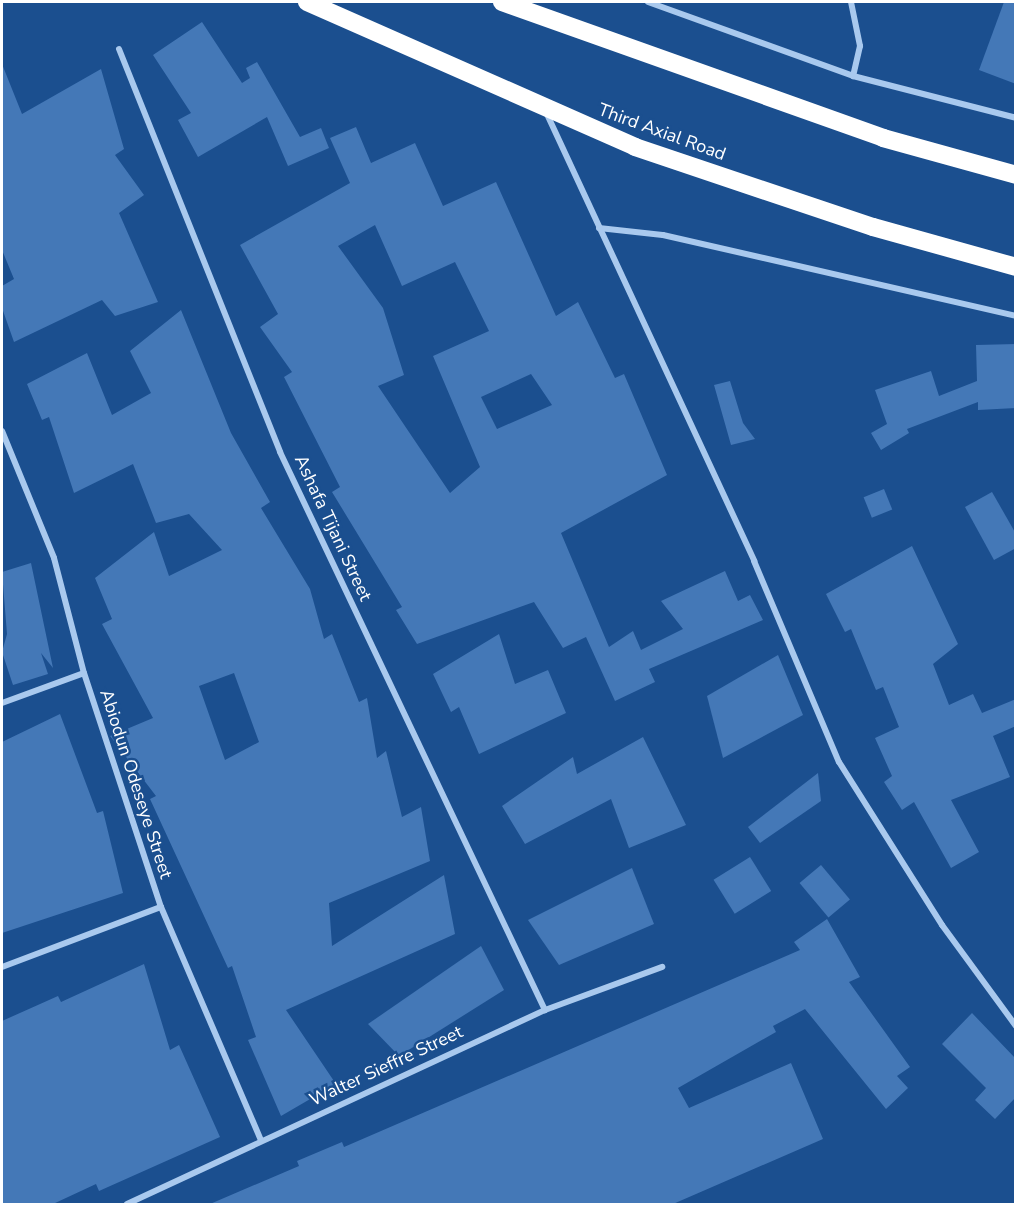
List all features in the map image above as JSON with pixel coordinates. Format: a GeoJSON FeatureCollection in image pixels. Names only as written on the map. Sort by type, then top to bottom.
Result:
{"type":"FeatureCollection","features":[{"type":"Feature","properties":{"kind":"highway","name":"Third Axial Road"},"geometry":{"type":"LineString","coordinates":[[307,2],[545,111],[635,147],[851,220],[1016,267]]}},
{"type":"Feature","properties":{"kind":"highway"},"geometry":{"type":"LineString","coordinates":[[502,2],[883,138],[1016,175]]}},
{"type":"Feature","properties":{"kind":"street"},"geometry":{"type":"LineString","coordinates":[[648,2],[853,76],[1016,118]]}},
{"type":"Feature","properties":{"kind":"street"},"geometry":{"type":"LineString","coordinates":[[851,2],[860,46],[853,76]]}},
{"type":"Feature","properties":{"kind":"street","name":"Ashafa Tijani Street"},"geometry":{"type":"LineString","coordinates":[[119,48],[280,452],[545,1010]]}},
{"type":"Feature","properties":{"kind":"street"},"geometry":{"type":"LineString","coordinates":[[545,111],[754,561],[839,762],[942,925],[1016,1026]]}},
{"type":"Feature","properties":{"kind":"street"},"geometry":{"type":"LineString","coordinates":[[599,228],[663,236],[1016,315]]}},
{"type":"Feature","properties":{"kind":"street","name":"Abiodun Odeseye Street"},"geometry":{"type":"LineString","coordinates":[[2,432],[54,558],[84,673],[161,907],[261,1140]]}},
{"type":"Feature","properties":{"kind":"street"},"geometry":{"type":"LineString","coordinates":[[2,451],[10,448]]}},
{"type":"Feature","properties":{"kind":"street"},"geometry":{"type":"LineString","coordinates":[[2,703],[84,673]]}},
{"type":"Feature","properties":{"kind":"street"},"geometry":{"type":"LineString","coordinates":[[2,968],[161,907]]}},
{"type":"Feature","properties":{"kind":"street","name":"Walter Sieffre Street"},"geometry":{"type":"LineString","coordinates":[[127,1204],[545,1010],[662,967]]}},
{"type":"Feature","properties":{"kind":"building"},"geometry":{"type":"Polygon","coordinates":[[[1004,2],[1016,2],[1016,84],[979,70],[1004,2]]]}},
{"type":"Feature","properties":{"kind":"building"},"geometry":{"type":"Polygon","coordinates":[[[202,22],[242,83],[250,78],[246,68],[257,62],[300,137],[321,128],[329,148],[288,166],[267,117],[198,157],[178,120],[191,113],[153,55],[202,22]]]}},
{"type":"Feature","properties":{"kind":"building"},"geometry":{"type":"Polygon","coordinates":[[[2,64],[22,114],[101,69],[124,149],[115,155],[144,195],[119,213],[158,302],[115,316],[102,300],[14,342],[2,308],[2,286],[14,279],[2,250],[2,64]]]}},
{"type":"Feature","properties":{"kind":"building"},"geometry":{"type":"Polygon","coordinates":[[[356,127],[371,163],[415,143],[443,206],[496,182],[556,316],[578,302],[615,378],[624,374],[667,475],[561,533],[609,647],[633,631],[641,650],[683,629],[661,601],[725,571],[738,601],[750,595],[763,620],[649,669],[655,682],[615,701],[586,637],[563,648],[534,602],[417,644],[396,610],[402,607],[332,492],[340,487],[284,377],[292,372],[260,327],[278,314],[240,245],[350,183],[330,138],[356,127]],[[375,225],[338,246],[383,308],[404,375],[378,386],[450,493],[480,467],[433,356],[489,331],[455,262],[402,286],[375,225]],[[531,374],[481,397],[497,429],[552,405],[531,374]]]}},
{"type":"Feature","properties":{"kind":"building"},"geometry":{"type":"Polygon","coordinates":[[[181,310],[231,433],[270,502],[261,508],[310,589],[324,639],[332,634],[359,702],[367,698],[377,758],[386,751],[402,817],[421,807],[430,861],[329,903],[332,946],[444,875],[455,934],[286,1010],[336,1084],[281,1116],[248,1040],[256,1037],[232,966],[228,968],[150,799],[156,796],[110,736],[153,718],[102,624],[112,619],[95,578],[154,532],[169,576],[222,550],[189,514],[156,523],[133,464],[74,493],[49,417],[42,420],[27,384],[87,353],[112,415],[151,393],[130,351],[181,310]],[[234,673],[199,686],[225,760],[259,742],[234,673]]]}},
{"type":"Feature","properties":{"kind":"building"},"geometry":{"type":"Polygon","coordinates":[[[1016,344],[1016,408],[978,410],[978,402],[907,429],[909,433],[881,450],[871,433],[887,424],[875,390],[931,371],[939,396],[977,381],[976,345],[1016,344]]]}},
{"type":"Feature","properties":{"kind":"building"},"geometry":{"type":"Polygon","coordinates":[[[730,381],[743,423],[755,439],[731,445],[714,385],[730,381]]]}},
{"type":"Feature","properties":{"kind":"building"},"geometry":{"type":"Polygon","coordinates":[[[884,489],[892,509],[872,518],[864,497],[884,489]]]}},
{"type":"Feature","properties":{"kind":"building"},"geometry":{"type":"Polygon","coordinates":[[[992,492],[1016,534],[1016,548],[994,560],[965,507],[992,492]]]}},
{"type":"Feature","properties":{"kind":"building"},"geometry":{"type":"Polygon","coordinates":[[[912,546],[958,644],[933,664],[949,705],[973,694],[982,713],[1016,699],[1016,726],[993,736],[1010,777],[951,800],[979,852],[951,868],[914,802],[902,810],[884,782],[892,776],[875,738],[899,727],[883,687],[876,690],[851,629],[845,632],[826,594],[912,546]]]}},
{"type":"Feature","properties":{"kind":"building"},"geometry":{"type":"Polygon","coordinates":[[[31,563],[53,668],[41,653],[48,674],[13,685],[2,652],[7,634],[2,572],[31,563]]]}},
{"type":"Feature","properties":{"kind":"building"},"geometry":{"type":"Polygon","coordinates":[[[499,634],[515,684],[548,670],[566,713],[479,754],[459,707],[451,712],[433,674],[499,634]]]}},
{"type":"Feature","properties":{"kind":"building"},"geometry":{"type":"Polygon","coordinates":[[[778,655],[803,715],[723,758],[707,696],[778,655]]]}},
{"type":"Feature","properties":{"kind":"building"},"geometry":{"type":"Polygon","coordinates":[[[60,714],[97,813],[103,811],[123,893],[2,933],[2,742],[60,714]]]}},
{"type":"Feature","properties":{"kind":"building"},"geometry":{"type":"Polygon","coordinates":[[[643,737],[686,825],[629,848],[611,799],[525,844],[502,806],[573,757],[577,774],[643,737]]]}},
{"type":"Feature","properties":{"kind":"building"},"geometry":{"type":"Polygon","coordinates":[[[818,773],[821,801],[760,843],[748,827],[818,773]]]}},
{"type":"Feature","properties":{"kind":"building"},"geometry":{"type":"Polygon","coordinates":[[[750,857],[771,891],[735,914],[714,880],[750,857]]]}},
{"type":"Feature","properties":{"kind":"building"},"geometry":{"type":"Polygon","coordinates":[[[821,865],[850,899],[828,917],[800,883],[821,865]]]}},
{"type":"Feature","properties":{"kind":"building"},"geometry":{"type":"Polygon","coordinates":[[[632,868],[654,924],[559,965],[528,920],[632,868]]]}},
{"type":"Feature","properties":{"kind":"building"},"geometry":{"type":"Polygon","coordinates":[[[827,919],[860,977],[849,982],[910,1067],[897,1076],[908,1088],[886,1109],[805,1009],[773,1026],[776,1032],[678,1088],[689,1108],[791,1063],[823,1139],[673,1204],[210,1204],[299,1166],[297,1161],[342,1142],[344,1147],[800,950],[794,942],[827,919]]]}},
{"type":"Feature","properties":{"kind":"building"},"geometry":{"type":"Polygon","coordinates":[[[481,946],[504,990],[399,1056],[368,1024],[481,946]]]}},
{"type":"Feature","properties":{"kind":"building"},"geometry":{"type":"Polygon","coordinates":[[[144,964],[170,1050],[179,1045],[220,1137],[99,1191],[96,1184],[53,1204],[2,1204],[2,1021],[58,996],[61,1002],[144,964]]]}},
{"type":"Feature","properties":{"kind":"building"},"geometry":{"type":"Polygon","coordinates":[[[972,1013],[1016,1059],[1016,1097],[995,1119],[975,1100],[986,1088],[942,1044],[972,1013]]]}}]}
